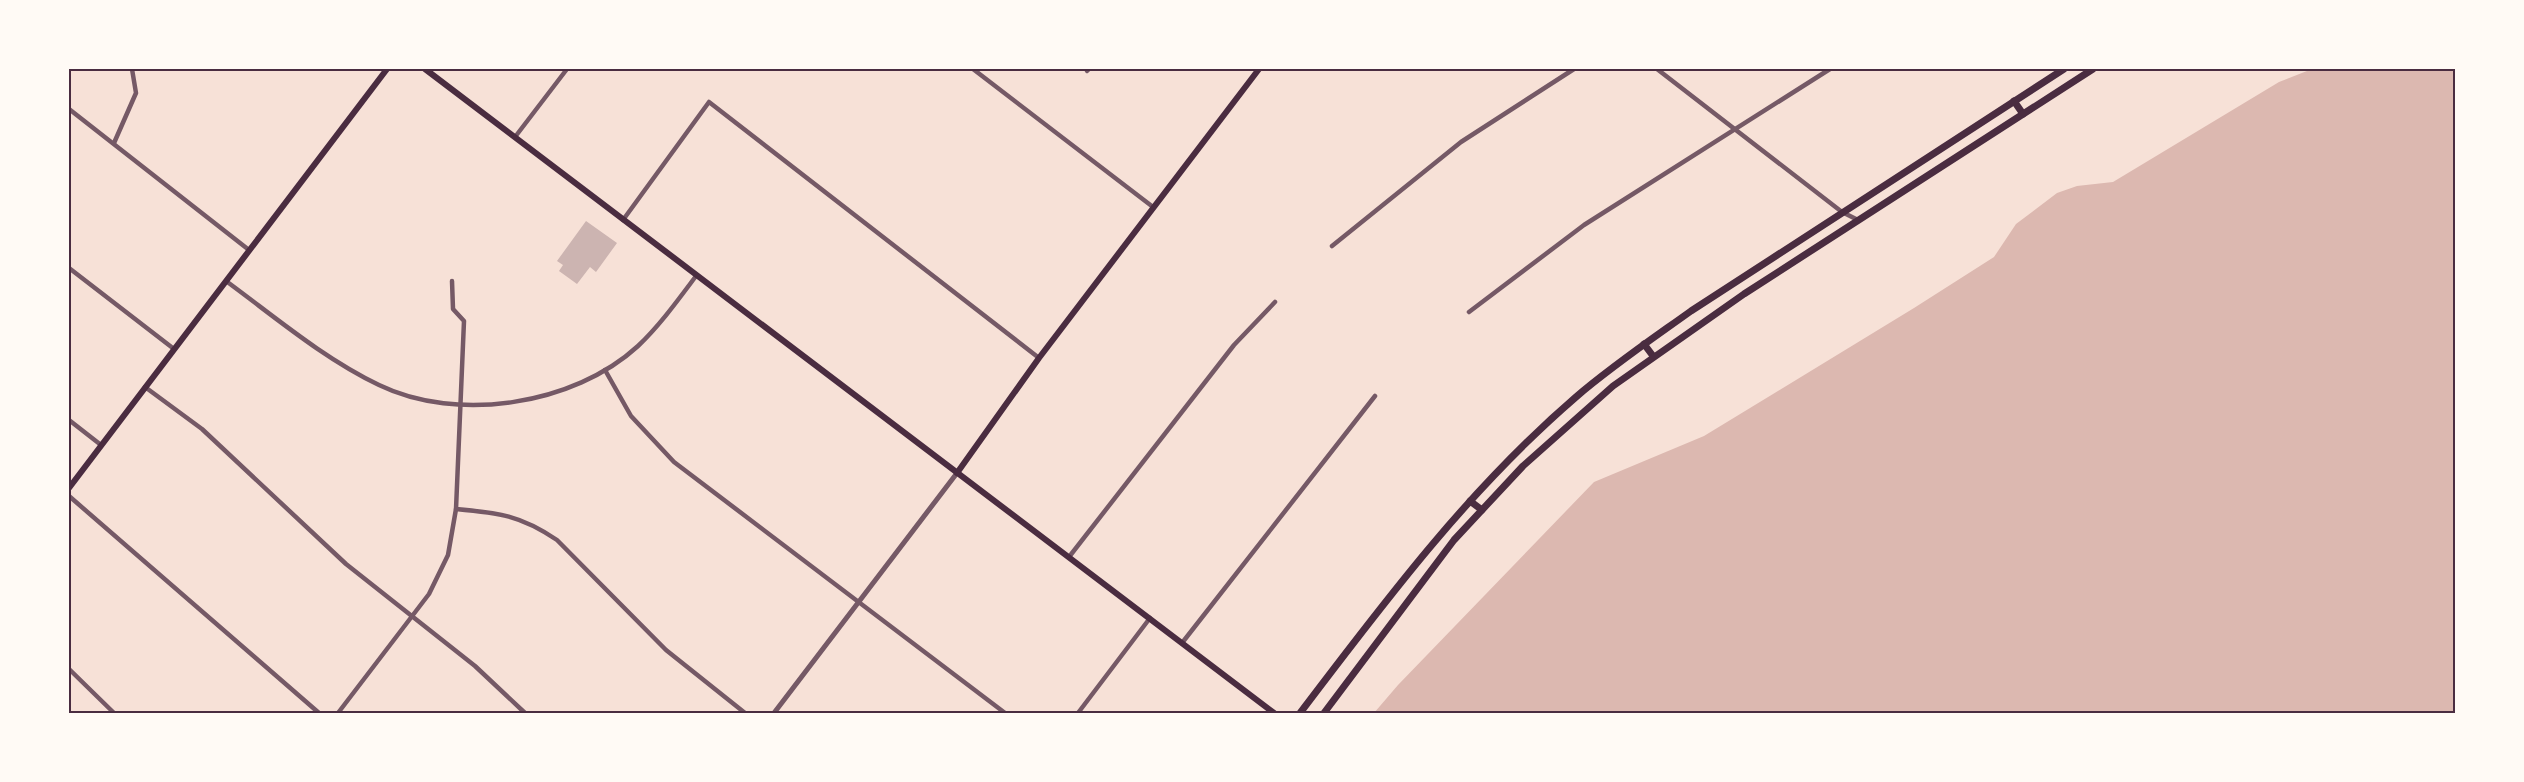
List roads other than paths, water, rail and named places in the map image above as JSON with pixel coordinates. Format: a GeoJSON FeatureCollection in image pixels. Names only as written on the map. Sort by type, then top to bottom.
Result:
{"type":"FeatureCollection","features":[{"type":"Feature","properties":{"kind":"main road"},"geometry":{"type":"LineString","coordinates":[[69,488],[387,69]]}},
{"type":"Feature","properties":{"kind":"main road"},"geometry":{"type":"LineString","coordinates":[[425,69],[1274,713]]}},
{"type":"Feature","properties":{"kind":"main road"},"geometry":{"type":"LineString","coordinates":[[957,473],[1039,358],[1259,69]]}},
{"type":"Feature","properties":{"kind":"main road"},"geometry":{"type":"LineString","coordinates":[[1300,713],[1414,564],[1470,501],[1542,428],[1604,375],[1691,311],[2064,69]]}},
{"type":"Feature","properties":{"kind":"main road"},"geometry":{"type":"LineString","coordinates":[[1324,713],[1424,576],[1482,510],[1523,466],[1613,386],[1653,356],[1744,294],[2093,69]]}},
{"type":"Feature","properties":{"kind":"main road"},"geometry":{"type":"LineString","coordinates":[[2014,101],[2023,114]]}},
{"type":"Feature","properties":{"kind":"main road"},"geometry":{"type":"LineString","coordinates":[[1735,282],[1744,294]]}},
{"type":"Feature","properties":{"kind":"main road"},"geometry":{"type":"LineString","coordinates":[[1691,311],[1700,324]]}},
{"type":"Feature","properties":{"kind":"main road"},"geometry":{"type":"LineString","coordinates":[[1644,344],[1653,356]]}},
{"type":"Feature","properties":{"kind":"main road"},"geometry":{"type":"LineString","coordinates":[[1604,375],[1613,386]]}},
{"type":"Feature","properties":{"kind":"main road"},"geometry":{"type":"LineString","coordinates":[[1470,501],[1482,510]]}},
{"type":"Feature","properties":{"kind":"street"},"geometry":{"type":"LineString","coordinates":[[114,142],[136,94],[132,69]]}},
{"type":"Feature","properties":{"kind":"street"},"geometry":{"type":"LineString","coordinates":[[515,137],[567,69]]}},
{"type":"Feature","properties":{"kind":"street"},"geometry":{"type":"LineString","coordinates":[[973,69],[1153,207]]}},
{"type":"Feature","properties":{"kind":"street"},"geometry":{"type":"LineString","coordinates":[[1332,246],[1461,142],[1574,69]]}},
{"type":"Feature","properties":{"kind":"street"},"geometry":{"type":"LineString","coordinates":[[1657,69],[1842,212],[1858,220]]}},
{"type":"Feature","properties":{"kind":"street"},"geometry":{"type":"LineString","coordinates":[[1469,312],[1584,225],[1830,69]]}},
{"type":"Feature","properties":{"kind":"street"},"geometry":{"type":"LineString","coordinates":[[622,220],[709,102],[1039,358]]}},
{"type":"Feature","properties":{"kind":"street"},"geometry":{"type":"LineString","coordinates":[[69,109],[114,142],[249,250]]}},
{"type":"Feature","properties":{"kind":"street"},"geometry":{"type":"LineString","coordinates":[[69,268],[174,349]]}},
{"type":"Feature","properties":{"kind":"street"},"geometry":{"type":"LineString","coordinates":[[226,280],[336,362],[380,386],[416,398],[460,404],[501,404],[538,398],[605,370],[638,346],[670,311],[696,276]]}},
{"type":"Feature","properties":{"kind":"street"},"geometry":{"type":"LineString","coordinates":[[338,713],[410,616],[429,594],[441,574],[453,536],[456,509],[464,321],[453,309],[452,281]]}},
{"type":"Feature","properties":{"kind":"street"},"geometry":{"type":"LineString","coordinates":[[1069,557],[1234,345],[1275,302]]}},
{"type":"Feature","properties":{"kind":"street"},"geometry":{"type":"LineString","coordinates":[[605,370],[631,416],[674,462],[1005,713]]}},
{"type":"Feature","properties":{"kind":"street"},"geometry":{"type":"LineString","coordinates":[[145,387],[202,429],[346,564],[475,666],[525,713]]}},
{"type":"Feature","properties":{"kind":"street"},"geometry":{"type":"LineString","coordinates":[[1182,643],[1375,396]]}},
{"type":"Feature","properties":{"kind":"street"},"geometry":{"type":"LineString","coordinates":[[69,420],[102,445]]}},
{"type":"Feature","properties":{"kind":"street"},"geometry":{"type":"LineString","coordinates":[[774,713],[957,473]]}},
{"type":"Feature","properties":{"kind":"street"},"geometry":{"type":"LineString","coordinates":[[69,496],[319,713]]}},
{"type":"Feature","properties":{"kind":"street"},"geometry":{"type":"LineString","coordinates":[[456,509],[503,514],[538,527],[557,540],[666,650],[745,713]]}},
{"type":"Feature","properties":{"kind":"street"},"geometry":{"type":"LineString","coordinates":[[1078,713],[1150,618]]}},
{"type":"Feature","properties":{"kind":"street"},"geometry":{"type":"LineString","coordinates":[[69,669],[114,713]]}}]}
